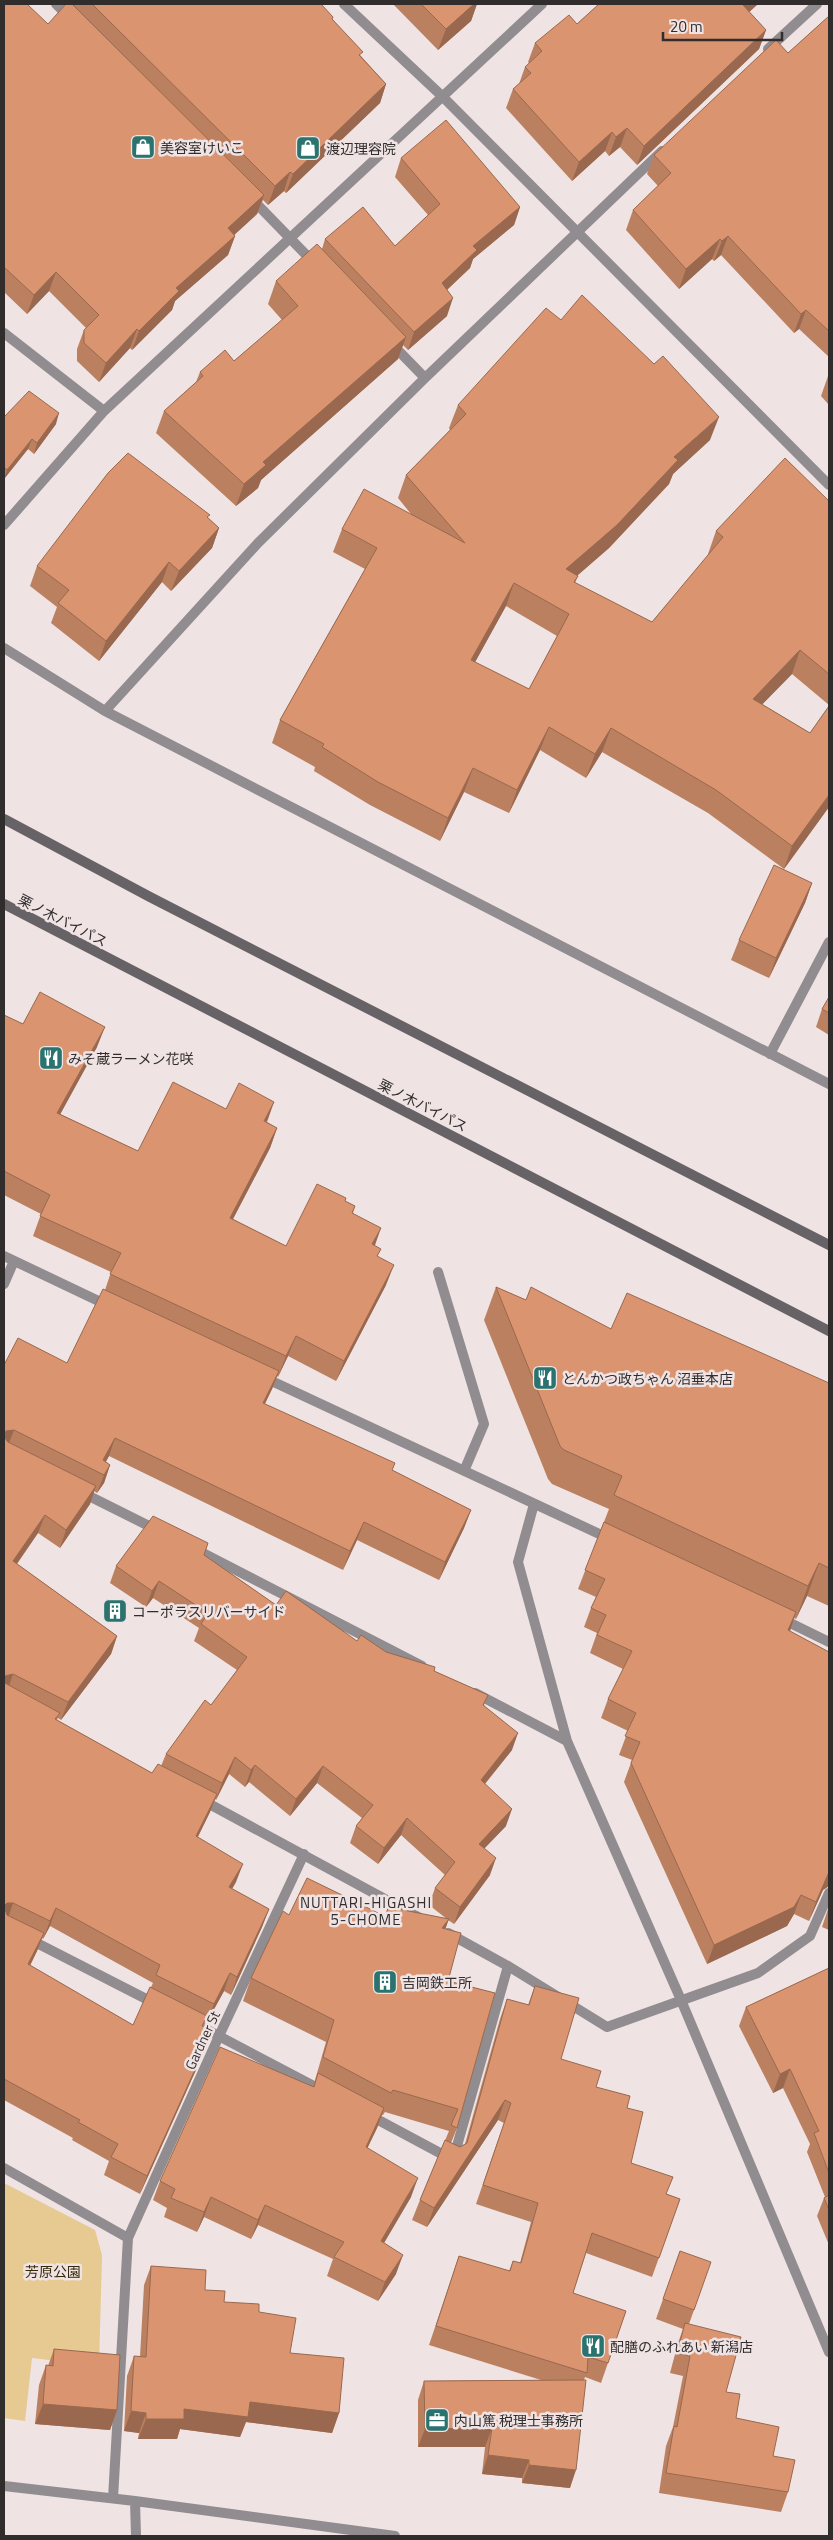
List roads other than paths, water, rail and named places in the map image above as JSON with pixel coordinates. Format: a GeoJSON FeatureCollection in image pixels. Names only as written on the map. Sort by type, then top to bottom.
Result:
{"type":"FeatureCollection","features":[{"type":"Feature","properties":{"kind":"main road"},"geometry":{"type":"LineString","coordinates":[[4,819],[150,897],[829,1245]]}},
{"type":"Feature","properties":{"kind":"main road","name":"栗ノ木バイパス"},"geometry":{"type":"LineString","coordinates":[[4,904],[829,1330]]}},
{"type":"Feature","properties":{"kind":"street"},"geometry":{"type":"LineString","coordinates":[[56,4],[77,24]]}},
{"type":"Feature","properties":{"kind":"street"},"geometry":{"type":"LineString","coordinates":[[344,4],[443,97],[829,485]]}},
{"type":"Feature","properties":{"kind":"street"},"geometry":{"type":"LineString","coordinates":[[4,524],[104,411],[542,4]]}},
{"type":"Feature","properties":{"kind":"street"},"geometry":{"type":"LineString","coordinates":[[760,57],[817,4]]}},
{"type":"Feature","properties":{"kind":"street"},"geometry":{"type":"LineString","coordinates":[[105,711],[258,543],[425,378],[668,144]]}},
{"type":"Feature","properties":{"kind":"street"},"geometry":{"type":"LineString","coordinates":[[242,189],[323,272]]}},
{"type":"Feature","properties":{"kind":"street"},"geometry":{"type":"LineString","coordinates":[[4,334],[104,411]]}},
{"type":"Feature","properties":{"kind":"street"},"geometry":{"type":"LineString","coordinates":[[384,336],[425,378]]}},
{"type":"Feature","properties":{"kind":"street"},"geometry":{"type":"LineString","coordinates":[[4,648],[105,711],[829,1084]]}},
{"type":"Feature","properties":{"kind":"street"},"geometry":{"type":"LineString","coordinates":[[770,1054],[829,942]]}},
{"type":"Feature","properties":{"kind":"street"},"geometry":{"type":"LineString","coordinates":[[4,1256],[122,1312]]}},
{"type":"Feature","properties":{"kind":"street"},"geometry":{"type":"LineString","coordinates":[[4,1284],[14,1262]]}},
{"type":"Feature","properties":{"kind":"street"},"geometry":{"type":"LineString","coordinates":[[438,1272],[484,1424],[464,1471]]}},
{"type":"Feature","properties":{"kind":"street"},"geometry":{"type":"LineString","coordinates":[[257,1375],[621,1544]]}},
{"type":"Feature","properties":{"kind":"street"},"geometry":{"type":"LineString","coordinates":[[73,1488],[168,1536]]}},
{"type":"Feature","properties":{"kind":"street"},"geometry":{"type":"LineString","coordinates":[[534,1504],[518,1562],[567,1740],[681,2000],[829,2352]]}},
{"type":"Feature","properties":{"kind":"street"},"geometry":{"type":"LineString","coordinates":[[186,1544],[428,1669]]}},
{"type":"Feature","properties":{"kind":"street"},"geometry":{"type":"LineString","coordinates":[[766,1612],[829,1642]]}},
{"type":"Feature","properties":{"kind":"street"},"geometry":{"type":"LineString","coordinates":[[463,1687],[567,1740]]}},
{"type":"Feature","properties":{"kind":"street"},"geometry":{"type":"LineString","coordinates":[[196,1797],[508,1966],[607,2027],[758,1974],[810,1936],[829,1893]]}},
{"type":"Feature","properties":{"kind":"street","name":"Gardner St"},"geometry":{"type":"LineString","coordinates":[[128,2238],[304,1854]]}},
{"type":"Feature","properties":{"kind":"street"},"geometry":{"type":"LineString","coordinates":[[21,1936],[167,2010]]}},
{"type":"Feature","properties":{"kind":"street"},"geometry":{"type":"LineString","coordinates":[[358,2109],[454,2160],[508,1966]]}},
{"type":"Feature","properties":{"kind":"street"},"geometry":{"type":"LineString","coordinates":[[184,2018],[332,2095]]}},
{"type":"Feature","properties":{"kind":"street"},"geometry":{"type":"LineString","coordinates":[[4,2168],[128,2238],[113,2498]]}},
{"type":"Feature","properties":{"kind":"street"},"geometry":{"type":"LineString","coordinates":[[4,2486],[113,2498],[396,2536]]}},
{"type":"Feature","properties":{"kind":"street"},"geometry":{"type":"LineString","coordinates":[[135,2501],[136,2536]]}},
{"type":"Feature","properties":{"kind":"place","name":"美容室けいこ"},"geometry":{"type":"Point","coordinates":[143,147]}},
{"type":"Feature","properties":{"kind":"place","name":"渡辺理容院"},"geometry":{"type":"Point","coordinates":[308,148]}},
{"type":"Feature","properties":{"kind":"place","name":"みそ蔵ラーメン花咲"},"geometry":{"type":"Point","coordinates":[51,1058]}},
{"type":"Feature","properties":{"kind":"place","name":"とんかつ政ちゃん 沼垂本店"},"geometry":{"type":"Point","coordinates":[545,1378]}},
{"type":"Feature","properties":{"kind":"place","name":"コーポラスリバーサイド"},"geometry":{"type":"Point","coordinates":[115,1611]}},
{"type":"Feature","properties":{"kind":"place","name":"吉岡鉄工所"},"geometry":{"type":"Point","coordinates":[385,1982]}},
{"type":"Feature","properties":{"kind":"place","name":"配膳のふれあい 新潟店"},"geometry":{"type":"Point","coordinates":[593,2346]}},
{"type":"Feature","properties":{"kind":"place","name":"内山篤 税理士事務所"},"geometry":{"type":"Point","coordinates":[437,2420]}},
{"type":"Feature","properties":{"kind":"district","name":"NUTTARI-HIGASHI 5-CHOME"},"geometry":{"type":"Point","coordinates":[366,1910]}},
{"type":"Feature","properties":{"kind":"park label","name":"芳原公園"},"geometry":{"type":"Point","coordinates":[53,2271]}}]}
